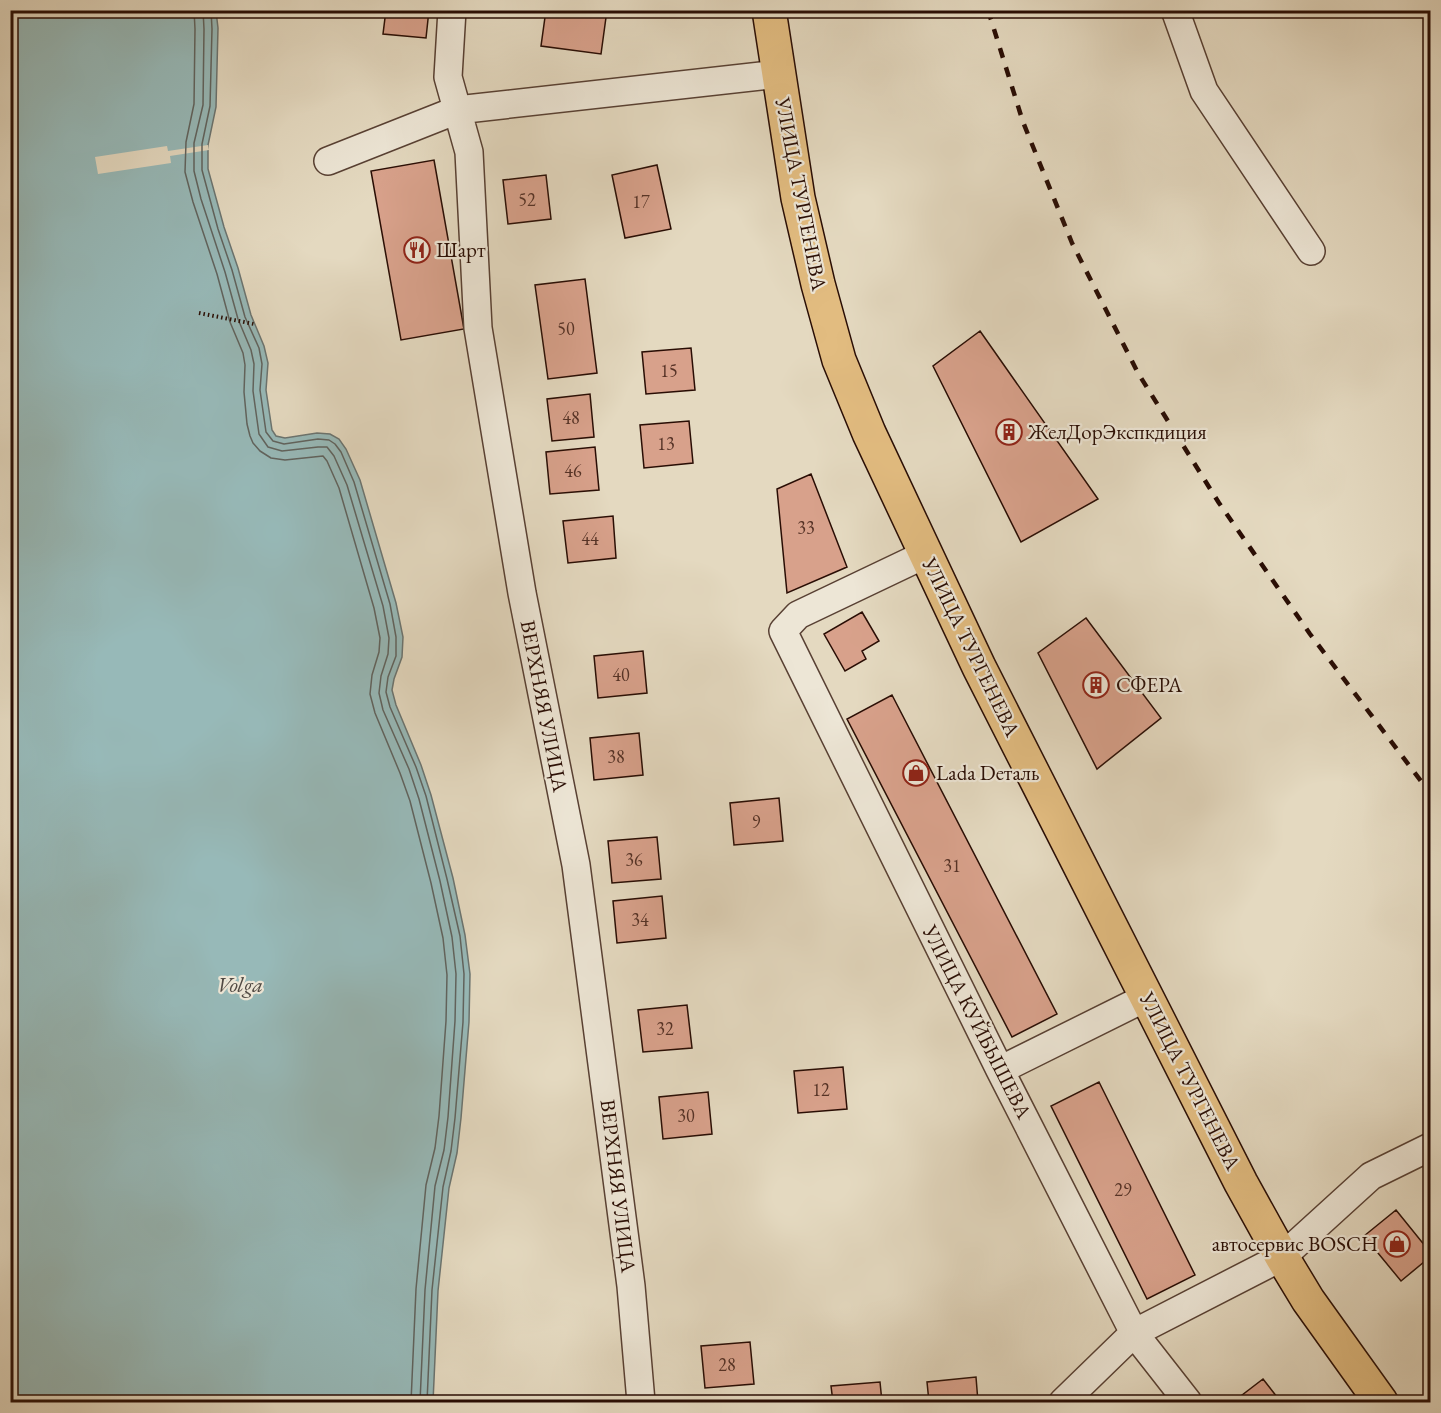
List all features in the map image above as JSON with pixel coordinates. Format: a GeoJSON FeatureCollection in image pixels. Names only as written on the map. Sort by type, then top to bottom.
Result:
{"type":"FeatureCollection","features":[{"type":"Feature","properties":{"kind":"main road","name":"УЛИЦА ТУРГЕНЕВА"},"geometry":{"type":"LineString","coordinates":[[769,10],[798,198],[818,284],[839,360],[869,433],[979,667],[1241,1183],[1308,1300],[1381,1402]]}},
{"type":"Feature","properties":{"kind":"street","name":"ВЕРХНЯЯ УЛИЦА"},"geometry":{"type":"LineString","coordinates":[[452,10],[448,77],[469,152],[480,340],[522,593],[576,865],[631,1286],[641,1402]]}},
{"type":"Feature","properties":{"kind":"street"},"geometry":{"type":"LineString","coordinates":[[1175,10],[1204,91],[1311,251]]}},
{"type":"Feature","properties":{"kind":"street"},"geometry":{"type":"LineString","coordinates":[[328,160],[457,110],[778,74]]}},
{"type":"Feature","properties":{"kind":"street","name":"УЛИЦА КУЙБЫШЕВА"},"geometry":{"type":"LineString","coordinates":[[926,554],[798,615],[783,631],[1000,1070],[1134,1333],[1188,1402]]}},
{"type":"Feature","properties":{"kind":"street"},"geometry":{"type":"LineString","coordinates":[[1000,1070],[1147,997]]}},
{"type":"Feature","properties":{"kind":"street"},"geometry":{"type":"LineString","coordinates":[[1063,1402],[1134,1333],[1282,1257],[1371,1176],[1431,1147]]}},
{"type":"Feature","properties":{"kind":"path"},"geometry":{"type":"LineString","coordinates":[[199,313],[254,324]]}},
{"type":"Feature","properties":{"kind":"water","name":"Volga"},"geometry":{"type":"Polygon","coordinates":[[[10,11],[216,11],[218,28],[216,107],[208,145],[208,169],[251,315],[264,346],[268,363],[266,390],[272,430],[276,436],[285,438],[317,433],[330,434],[339,439],[360,480],[396,603],[403,637],[402,657],[392,690],[431,795],[453,878],[465,935],[470,974],[469,1022],[461,1118],[457,1153],[449,1188],[438,1291],[433,1402],[11,1402],[10,11]]]}},
{"type":"Feature","properties":{"kind":"pier"},"geometry":{"type":"Polygon","coordinates":[[[208,145],[209,150],[170,156],[171,163],[98,174],[95,157],[167,146],[168,151],[208,145]]]}},
{"type":"Feature","properties":{"kind":"building"},"geometry":{"type":"Polygon","coordinates":[[[386,10],[429,10],[426,38],[383,34],[386,10]]]}},
{"type":"Feature","properties":{"kind":"building"},"geometry":{"type":"Polygon","coordinates":[[[546,10],[607,10],[601,54],[541,46],[546,10]]]}},
{"type":"Feature","properties":{"kind":"building","name":"Шарт"},"geometry":{"type":"Polygon","coordinates":[[[434,160],[464,329],[401,340],[371,171],[434,160]]]}},
{"type":"Feature","properties":{"kind":"building"},"geometry":{"type":"Polygon","coordinates":[[[657,165],[671,229],[625,238],[612,175],[657,165]]]}},
{"type":"Feature","properties":{"kind":"building"},"geometry":{"type":"Polygon","coordinates":[[[546,175],[551,219],[508,224],[503,180],[546,175]]]}},
{"type":"Feature","properties":{"kind":"building"},"geometry":{"type":"Polygon","coordinates":[[[585,279],[597,373],[548,379],[535,285],[585,279]]]}},
{"type":"Feature","properties":{"kind":"building","name":"ЖелДорЭкспкдиция"},"geometry":{"type":"Polygon","coordinates":[[[980,331],[1098,499],[1021,542],[933,366],[980,331]]]}},
{"type":"Feature","properties":{"kind":"building"},"geometry":{"type":"Polygon","coordinates":[[[691,348],[695,390],[646,394],[642,352],[691,348]]]}},
{"type":"Feature","properties":{"kind":"building"},"geometry":{"type":"Polygon","coordinates":[[[590,394],[594,437],[552,441],[547,399],[590,394]]]}},
{"type":"Feature","properties":{"kind":"building"},"geometry":{"type":"Polygon","coordinates":[[[689,421],[693,463],[644,468],[640,425],[689,421]]]}},
{"type":"Feature","properties":{"kind":"building"},"geometry":{"type":"Polygon","coordinates":[[[595,447],[599,490],[550,494],[546,452],[595,447]]]}},
{"type":"Feature","properties":{"kind":"building"},"geometry":{"type":"Polygon","coordinates":[[[811,474],[847,567],[787,593],[777,489],[811,474]]]}},
{"type":"Feature","properties":{"kind":"building"},"geometry":{"type":"Polygon","coordinates":[[[613,516],[616,558],[568,563],[563,521],[613,516]]]}},
{"type":"Feature","properties":{"kind":"building"},"geometry":{"type":"Polygon","coordinates":[[[862,612],[879,641],[862,651],[866,659],[845,671],[824,634],[862,612]]]}},
{"type":"Feature","properties":{"kind":"building","name":"СФЕРА"},"geometry":{"type":"Polygon","coordinates":[[[1086,618],[1161,718],[1097,769],[1038,653],[1086,618]]]}},
{"type":"Feature","properties":{"kind":"building"},"geometry":{"type":"Polygon","coordinates":[[[643,651],[647,693],[598,698],[594,656],[643,651]]]}},
{"type":"Feature","properties":{"kind":"building"},"geometry":{"type":"Polygon","coordinates":[[[892,695],[1057,1014],[1012,1037],[847,719],[892,695]]]}},
{"type":"Feature","properties":{"kind":"building"},"geometry":{"type":"Polygon","coordinates":[[[639,733],[643,775],[594,780],[590,738],[639,733]]]}},
{"type":"Feature","properties":{"kind":"building"},"geometry":{"type":"Polygon","coordinates":[[[779,798],[783,841],[734,845],[730,803],[779,798]]]}},
{"type":"Feature","properties":{"kind":"building"},"geometry":{"type":"Polygon","coordinates":[[[657,837],[661,879],[612,883],[608,841],[657,837]]]}},
{"type":"Feature","properties":{"kind":"building"},"geometry":{"type":"Polygon","coordinates":[[[662,896],[666,938],[617,943],[613,901],[662,896]]]}},
{"type":"Feature","properties":{"kind":"building"},"geometry":{"type":"Polygon","coordinates":[[[687,1005],[692,1048],[643,1052],[638,1010],[687,1005]]]}},
{"type":"Feature","properties":{"kind":"building"},"geometry":{"type":"Polygon","coordinates":[[[843,1067],[847,1109],[798,1113],[794,1071],[843,1067]]]}},
{"type":"Feature","properties":{"kind":"building"},"geometry":{"type":"Polygon","coordinates":[[[1099,1082],[1195,1275],[1147,1299],[1051,1106],[1099,1082]]]}},
{"type":"Feature","properties":{"kind":"building"},"geometry":{"type":"Polygon","coordinates":[[[708,1092],[712,1134],[663,1139],[659,1097],[708,1092]]]}},
{"type":"Feature","properties":{"kind":"building","name":"автосервис BOSCH"},"geometry":{"type":"Polygon","coordinates":[[[1396,1210],[1430,1252],[1430,1257],[1401,1281],[1364,1236],[1396,1210]]]}},
{"type":"Feature","properties":{"kind":"building"},"geometry":{"type":"Polygon","coordinates":[[[750,1342],[754,1384],[705,1388],[701,1346],[750,1342]]]}},
{"type":"Feature","properties":{"kind":"building"},"geometry":{"type":"Polygon","coordinates":[[[976,1377],[978,1402],[929,1402],[927,1382],[976,1377]]]}},
{"type":"Feature","properties":{"kind":"building"},"geometry":{"type":"Polygon","coordinates":[[[1263,1379],[1281,1402],[1233,1402],[1263,1379]]]}},
{"type":"Feature","properties":{"kind":"building"},"geometry":{"type":"Polygon","coordinates":[[[880,1382],[882,1402],[833,1402],[831,1386],[880,1382]]]}},
{"type":"Feature","properties":{"kind":"railway"},"geometry":{"type":"LineString","coordinates":[[988,10],[1023,122],[1072,243],[1138,373],[1219,503],[1310,634],[1430,793]]}},
{"type":"Feature","properties":{"kind":"place","name":"Шарт"},"geometry":{"type":"Point","coordinates":[417,250]}},
{"type":"Feature","properties":{"kind":"place","name":"ЖелДорЭкспкдиция"},"geometry":{"type":"Point","coordinates":[1009,432]}},
{"type":"Feature","properties":{"kind":"place","name":"СФЕРА"},"geometry":{"type":"Point","coordinates":[1096,685]}},
{"type":"Feature","properties":{"kind":"place","name":"Lada Dеталь"},"geometry":{"type":"Point","coordinates":[916,773]}},
{"type":"Feature","properties":{"kind":"place","name":"автосервис BOSCH"},"geometry":{"type":"Point","coordinates":[1397,1244]}}]}
